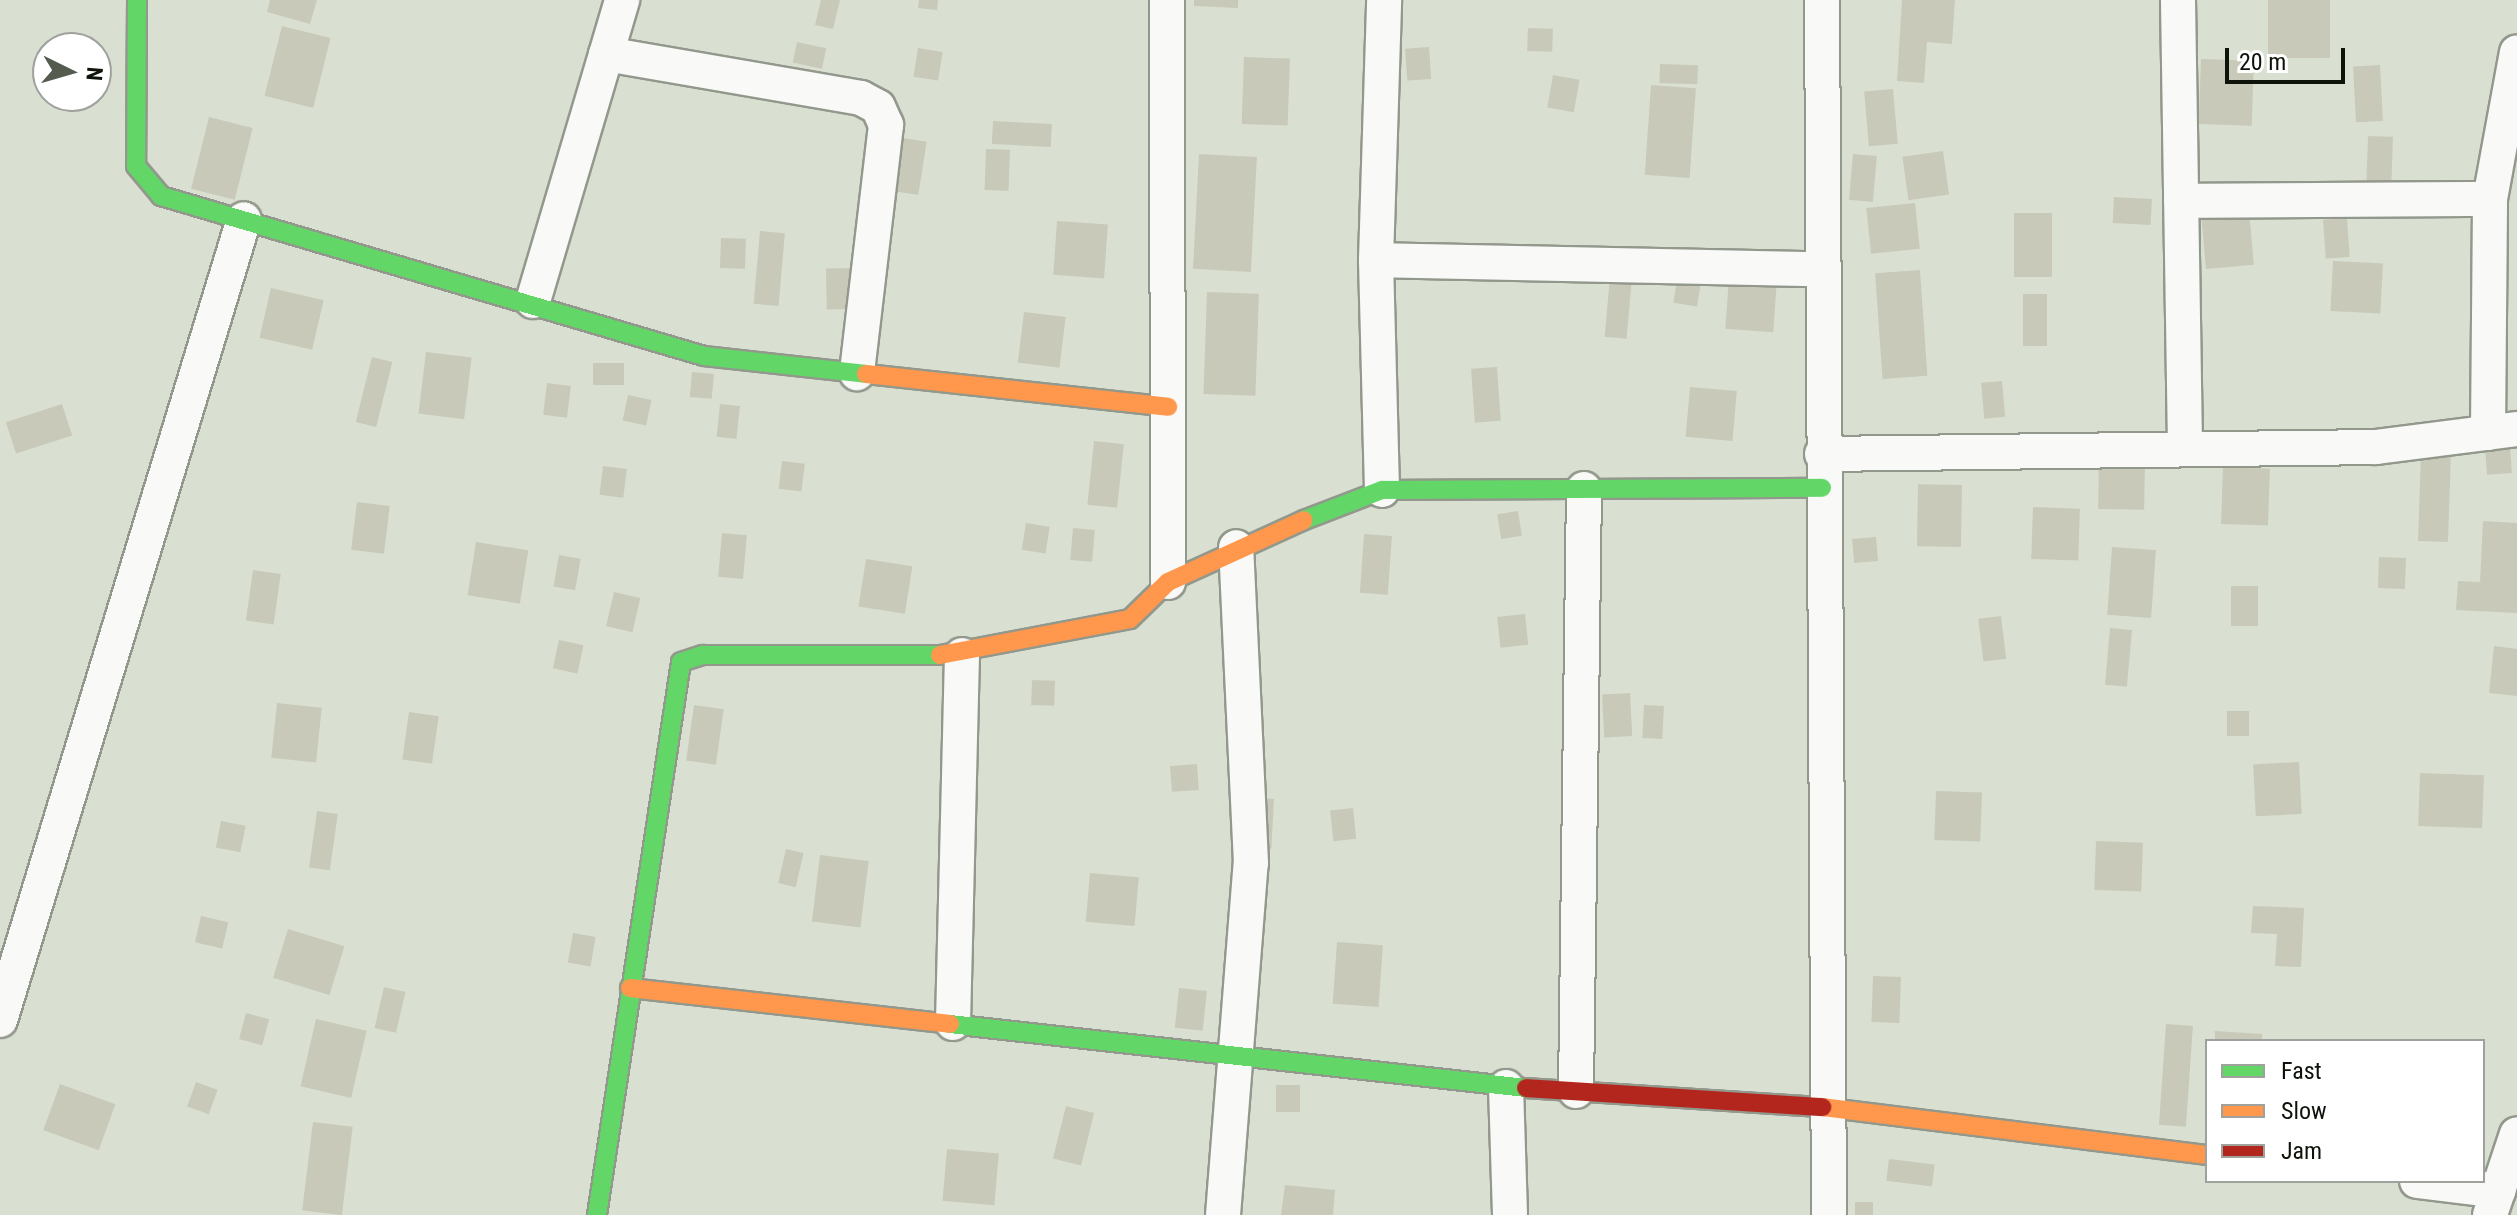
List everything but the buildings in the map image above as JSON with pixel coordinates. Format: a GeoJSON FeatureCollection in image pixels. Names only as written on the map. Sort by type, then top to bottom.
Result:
{"type":"FeatureCollection","features":[{"type":"Feature","properties":{"kind":"street"},"geometry":{"type":"LineString","coordinates":[[137,0],[136,166],[161,196],[533,301],[704,356],[1168,407]]}},
{"type":"Feature","properties":{"kind":"street"},"geometry":{"type":"LineString","coordinates":[[533,301],[622,0]]}},
{"type":"Feature","properties":{"kind":"street"},"geometry":{"type":"LineString","coordinates":[[1167,0],[1168,582]]}},
{"type":"Feature","properties":{"kind":"street"},"geometry":{"type":"LineString","coordinates":[[1382,490],[1376,260],[1384,0]]}},
{"type":"Feature","properties":{"kind":"street"},"geometry":{"type":"LineString","coordinates":[[1822,0],[1825,1107],[1829,1215]]}},
{"type":"Feature","properties":{"kind":"street"},"geometry":{"type":"LineString","coordinates":[[2178,0],[2185,449]]}},
{"type":"Feature","properties":{"kind":"street"},"geometry":{"type":"LineString","coordinates":[[1822,454],[2376,447],[2502,431],[2490,199],[2517,52]]}},
{"type":"Feature","properties":{"kind":"street"},"geometry":{"type":"LineString","coordinates":[[606,54],[861,98],[878,107],[886,125],[857,373]]}},
{"type":"Feature","properties":{"kind":"street"},"geometry":{"type":"LineString","coordinates":[[2181,201],[2490,199]]}},
{"type":"Feature","properties":{"kind":"street"},"geometry":{"type":"LineString","coordinates":[[0,1020],[244,219]]}},
{"type":"Feature","properties":{"kind":"street"},"geometry":{"type":"LineString","coordinates":[[1376,260],[1823,269]]}},
{"type":"Feature","properties":{"kind":"street"},"geometry":{"type":"LineString","coordinates":[[597,1215],[681,662],[703,655],[962,655],[1130,619],[1168,582],[1236,547],[1382,490],[1822,488]]}},
{"type":"Feature","properties":{"kind":"street"},"geometry":{"type":"LineString","coordinates":[[1576,1091],[1584,489]]}},
{"type":"Feature","properties":{"kind":"street"},"geometry":{"type":"LineString","coordinates":[[1223,1215],[1238,1053],[1251,802],[1236,547]]}},
{"type":"Feature","properties":{"kind":"street"},"geometry":{"type":"LineString","coordinates":[[953,1023],[962,655]]}},
{"type":"Feature","properties":{"kind":"street"},"geometry":{"type":"LineString","coordinates":[[630,988],[1238,1053],[1506,1087],[1825,1107],[2205,1155]]}},
{"type":"Feature","properties":{"kind":"street"},"geometry":{"type":"LineString","coordinates":[[1506,1087],[1510,1215]]}},
{"type":"Feature","properties":{"kind":"street"},"geometry":{"type":"LineString","coordinates":[[2424,1183],[2494,1203],[2517,1134]]}},
{"type":"Feature","properties":{"kind":"traffic: fast"},"geometry":{"type":"LineString","coordinates":[[137,0],[136,166],[161,196],[704,356],[866,374]]}},
{"type":"Feature","properties":{"kind":"traffic: fast"},"geometry":{"type":"LineString","coordinates":[[1304,520],[1382,490],[1822,488]]}},
{"type":"Feature","properties":{"kind":"traffic: fast"},"geometry":{"type":"LineString","coordinates":[[597,1215],[681,662],[703,655],[940,655]]}},
{"type":"Feature","properties":{"kind":"traffic: fast"},"geometry":{"type":"LineString","coordinates":[[950,1024],[1526,1088]]}},
{"type":"Feature","properties":{"kind":"traffic: slow"},"geometry":{"type":"LineString","coordinates":[[866,374],[1168,407]]}},
{"type":"Feature","properties":{"kind":"traffic: slow"},"geometry":{"type":"LineString","coordinates":[[940,655],[1130,619],[1168,582],[1304,520]]}},
{"type":"Feature","properties":{"kind":"traffic: slow"},"geometry":{"type":"LineString","coordinates":[[630,988],[950,1024]]}},
{"type":"Feature","properties":{"kind":"traffic: slow"},"geometry":{"type":"LineString","coordinates":[[1822,1107],[2205,1155]]}},
{"type":"Feature","properties":{"kind":"traffic: jam"},"geometry":{"type":"LineString","coordinates":[[1526,1088],[1822,1107]]}}]}
